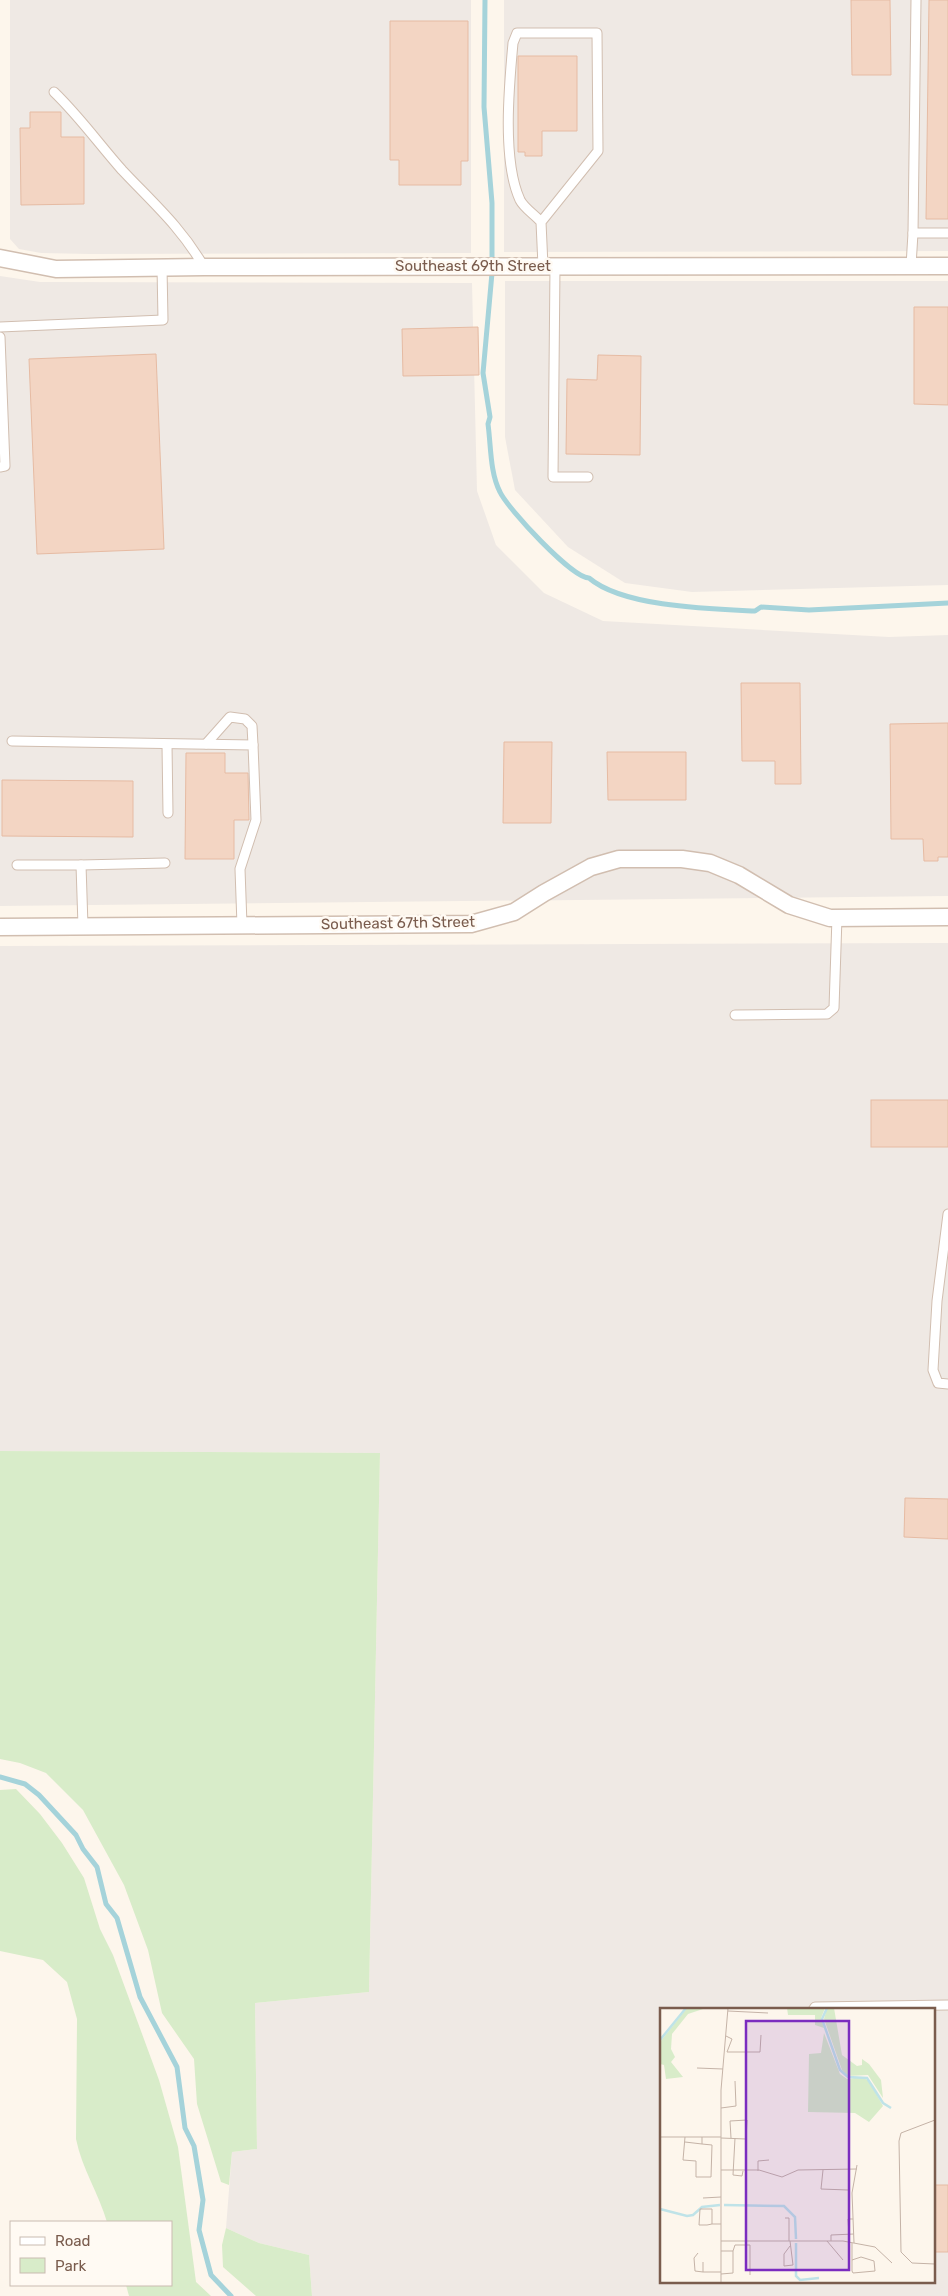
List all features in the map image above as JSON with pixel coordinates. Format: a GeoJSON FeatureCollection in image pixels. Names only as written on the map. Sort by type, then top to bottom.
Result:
{"type":"FeatureCollection","features":[{"type":"Feature","properties":{"kind":"street","name":"Southeast 69th Street"},"geometry":{"type":"LineString","coordinates":[[0,258],[56,269],[162,267],[948,266]]}},
{"type":"Feature","properties":{"kind":"street","name":"Southeast 67th Street"},"geometry":{"type":"LineString","coordinates":[[0,927],[470,924],[514,912],[591,867],[619,859],[682,859],[710,863],[740,875],[789,904],[808,912],[837,918],[948,917]]}},
{"type":"Feature","properties":{"kind":"lane"},"geometry":{"type":"LineString","coordinates":[[912,266],[916,0]]}},
{"type":"Feature","properties":{"kind":"lane"},"geometry":{"type":"LineString","coordinates":[[541,222],[598,151],[597,33],[517,33],[513,43],[510,151],[512,177],[521,202],[541,222],[549,266],[553,477],[588,477]]}},
{"type":"Feature","properties":{"kind":"lane"},"geometry":{"type":"LineString","coordinates":[[54,92],[73,111],[122,169],[190,241],[204,267]]}},
{"type":"Feature","properties":{"kind":"lane"},"geometry":{"type":"LineString","coordinates":[[913,233],[948,233]]}},
{"type":"Feature","properties":{"kind":"lane"},"geometry":{"type":"LineString","coordinates":[[0,327],[163,320],[162,267]]}},
{"type":"Feature","properties":{"kind":"lane"},"geometry":{"type":"LineString","coordinates":[[0,337],[5,466],[0,467]]}},
{"type":"Feature","properties":{"kind":"lane"},"geometry":{"type":"LineString","coordinates":[[206,744],[230,718],[245,720],[252,726],[256,820],[240,868],[242,925]]}},
{"type":"Feature","properties":{"kind":"lane"},"geometry":{"type":"LineString","coordinates":[[12,741],[253,745]]}},
{"type":"Feature","properties":{"kind":"lane"},"geometry":{"type":"LineString","coordinates":[[167,745],[168,813]]}},
{"type":"Feature","properties":{"kind":"lane"},"geometry":{"type":"LineString","coordinates":[[17,865],[165,864]]}},
{"type":"Feature","properties":{"kind":"lane"},"geometry":{"type":"LineString","coordinates":[[81,865],[83,926]]}},
{"type":"Feature","properties":{"kind":"lane"},"geometry":{"type":"LineString","coordinates":[[735,1015],[827,1014],[834,1008],[837,918]]}},
{"type":"Feature","properties":{"kind":"lane"},"geometry":{"type":"LineString","coordinates":[[948,1214],[937,1301],[933,1370],[938,1383],[948,1384]]}},
{"type":"Feature","properties":{"kind":"lane"},"geometry":{"type":"LineString","coordinates":[[815,2008],[948,2005]]}},
{"type":"Feature","properties":{"kind":"shaded area"},"geometry":{"type":"Polygon","coordinates":[[[10,0],[471,0],[471,253],[90,254],[41,253],[19,249],[10,239],[10,0]]]}},
{"type":"Feature","properties":{"kind":"shaded area"},"geometry":{"type":"Polygon","coordinates":[[[504,0],[948,0],[948,251],[504,252],[504,0]]]}},
{"type":"Feature","properties":{"kind":"shaded area"},"geometry":{"type":"Polygon","coordinates":[[[0,276],[40,282],[472,283],[477,491],[496,545],[544,593],[603,621],[889,637],[948,635],[948,896],[0,906],[0,276]]]}},
{"type":"Feature","properties":{"kind":"shaded area"},"geometry":{"type":"Polygon","coordinates":[[[505,281],[948,281],[948,585],[692,592],[625,583],[568,547],[515,490],[505,437],[505,281]]]}},
{"type":"Feature","properties":{"kind":"shaded area"},"geometry":{"type":"Polygon","coordinates":[[[948,943],[948,2296],[312,2296],[309,2255],[259,2243],[226,2228],[232,2152],[257,2149],[255,2003],[369,1992],[380,1453],[0,1451],[0,946],[948,943]]]}},
{"type":"Feature","properties":{"kind":"green space"},"geometry":{"type":"Polygon","coordinates":[[[0,1451],[380,1453],[369,1992],[255,2003],[257,2149],[232,2152],[229,2185],[221,2182],[197,2104],[194,2059],[162,2013],[148,1950],[124,1885],[83,1810],[46,1773],[20,1763],[0,1759],[0,1451]]]}},
{"type":"Feature","properties":{"kind":"green space"},"geometry":{"type":"Polygon","coordinates":[[[16,1789],[40,1814],[62,1843],[84,1878],[100,1929],[113,1955],[159,2080],[178,2147],[196,2282],[211,2296],[129,2296],[126,2286],[172,2286],[172,2221],[107,2221],[82,2161],[76,2139],[77,2019],[67,1982],[43,1960],[0,1951],[0,1790],[16,1789]]]}},
{"type":"Feature","properties":{"kind":"green space"},"geometry":{"type":"Polygon","coordinates":[[[226,2228],[259,2243],[309,2255],[312,2296],[256,2296],[223,2267],[222,2245],[226,2228]]]}},
{"type":"Feature","properties":{"kind":"building"},"geometry":{"type":"Polygon","coordinates":[[[851,0],[890,0],[891,75],[852,75],[851,0]]]}},
{"type":"Feature","properties":{"kind":"building"},"geometry":{"type":"Polygon","coordinates":[[[929,0],[948,0],[948,219],[926,219],[929,0]]]}},
{"type":"Feature","properties":{"kind":"building"},"geometry":{"type":"Polygon","coordinates":[[[390,21],[468,21],[468,161],[461,161],[461,185],[399,185],[399,160],[390,160],[390,21]]]}},
{"type":"Feature","properties":{"kind":"building"},"geometry":{"type":"Polygon","coordinates":[[[518,56],[577,56],[577,131],[542,131],[542,156],[525,156],[525,152],[518,152],[518,56]]]}},
{"type":"Feature","properties":{"kind":"building"},"geometry":{"type":"Polygon","coordinates":[[[30,112],[61,112],[61,137],[84,137],[84,204],[21,205],[20,128],[30,128],[30,112]]]}},
{"type":"Feature","properties":{"kind":"building"},"geometry":{"type":"Polygon","coordinates":[[[914,307],[948,307],[948,405],[914,404],[914,307]]]}},
{"type":"Feature","properties":{"kind":"building"},"geometry":{"type":"Polygon","coordinates":[[[478,327],[479,375],[403,376],[402,329],[478,327]]]}},
{"type":"Feature","properties":{"kind":"building"},"geometry":{"type":"Polygon","coordinates":[[[156,354],[164,549],[37,554],[29,359],[156,354]]]}},
{"type":"Feature","properties":{"kind":"building"},"geometry":{"type":"Polygon","coordinates":[[[598,355],[641,356],[640,455],[566,454],[567,379],[597,380],[598,355]]]}},
{"type":"Feature","properties":{"kind":"building"},"geometry":{"type":"Polygon","coordinates":[[[741,683],[800,683],[801,784],[775,784],[775,761],[742,761],[741,683]]]}},
{"type":"Feature","properties":{"kind":"building"},"geometry":{"type":"Polygon","coordinates":[[[948,723],[948,857],[938,857],[938,861],[924,861],[923,839],[891,839],[890,724],[948,723]]]}},
{"type":"Feature","properties":{"kind":"building"},"geometry":{"type":"Polygon","coordinates":[[[504,742],[552,742],[551,823],[503,823],[504,742]]]}},
{"type":"Feature","properties":{"kind":"building"},"geometry":{"type":"Polygon","coordinates":[[[607,752],[686,752],[686,800],[608,800],[607,752]]]}},
{"type":"Feature","properties":{"kind":"building"},"geometry":{"type":"Polygon","coordinates":[[[186,753],[225,753],[225,773],[248,773],[249,820],[234,820],[234,859],[185,859],[186,753]]]}},
{"type":"Feature","properties":{"kind":"building"},"geometry":{"type":"Polygon","coordinates":[[[2,780],[133,781],[133,837],[2,836],[2,780]]]}},
{"type":"Feature","properties":{"kind":"building"},"geometry":{"type":"Polygon","coordinates":[[[871,1100],[948,1100],[948,1147],[871,1147],[871,1100]]]}},
{"type":"Feature","properties":{"kind":"building"},"geometry":{"type":"Polygon","coordinates":[[[905,1498],[948,1499],[948,1539],[904,1537],[905,1498]]]}},
{"type":"Feature","properties":{"kind":"building"},"geometry":{"type":"Polygon","coordinates":[[[936,2185],[948,2185],[948,2252],[936,2252],[936,2185]]]}},
{"type":"Feature","properties":{"kind":"waterway"},"geometry":{"type":"LineString","coordinates":[[485,0],[484,107],[492,203],[492,273],[483,373],[490,417],[488,424],[494,476],[505,501],[527,527],[569,567],[604,588],[645,601],[668,605],[755,611],[761,607],[809,610],[948,603]]}},
{"type":"Feature","properties":{"kind":"waterway"},"geometry":{"type":"LineString","coordinates":[[0,1777],[25,1784],[39,1795],[76,1835],[83,1849],[97,1867],[106,1904],[117,1918],[140,1997],[177,2067],[185,2128],[194,2146],[203,2200],[199,2230],[211,2275],[231,2296]]}}]}
